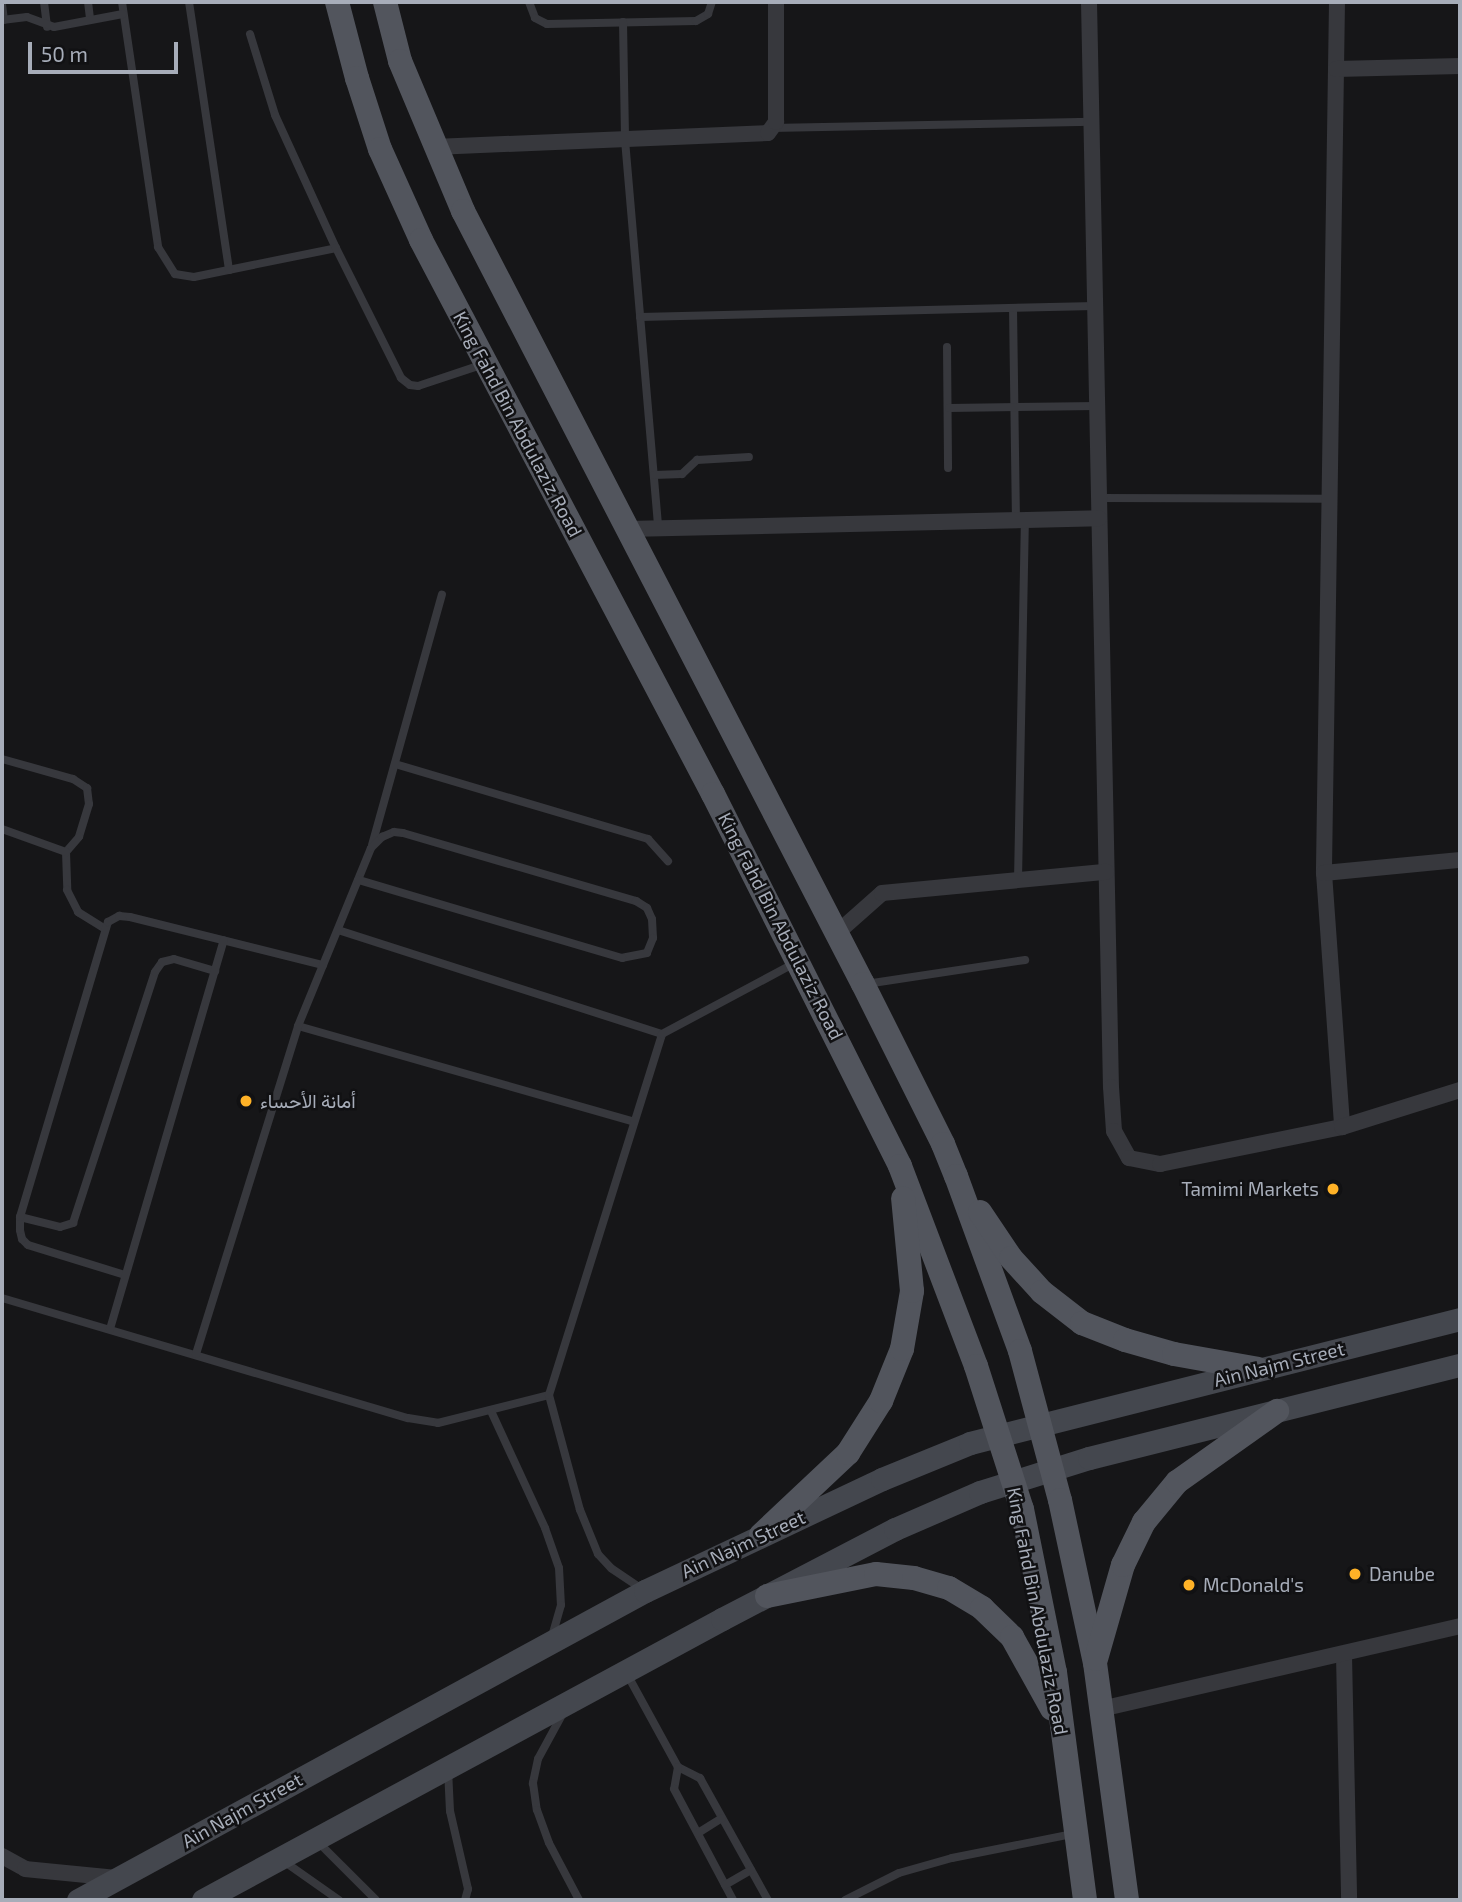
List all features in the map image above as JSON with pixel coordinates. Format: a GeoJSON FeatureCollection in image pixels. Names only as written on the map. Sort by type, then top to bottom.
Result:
{"type":"FeatureCollection","features":[{"type":"Feature","properties":{"kind":"main road","name":"King Fahd Bin Abdulaziz Road"},"geometry":{"type":"LineString","coordinates":[[337,2],[356,78],[380,149],[421,240],[799,961],[900,1166],[976,1366],[1022,1509],[1063,1730],[1085,1900]]}},
{"type":"Feature","properties":{"kind":"main road"},"geometry":{"type":"LineString","coordinates":[[385,2],[400,61],[463,211],[837,933],[943,1144],[956,1176],[1020,1351],[1052,1469],[1095,1663],[1128,1900]]}},
{"type":"Feature","properties":{"kind":"main road"},"geometry":{"type":"LineString","coordinates":[[761,1535],[848,1454],[881,1401],[902,1349],[912,1291],[900,1166]]}},
{"type":"Feature","properties":{"kind":"main road"},"geometry":{"type":"LineString","coordinates":[[956,1176],[1011,1258],[1042,1292],[1082,1323],[1125,1340],[1174,1354],[1258,1369]]}},
{"type":"Feature","properties":{"kind":"main road","name":"Ain Najm Street"},"geometry":{"type":"LineString","coordinates":[[78,1900],[645,1591],[882,1479],[970,1443],[998,1435],[1460,1319]]}},
{"type":"Feature","properties":{"kind":"main road"},"geometry":{"type":"LineString","coordinates":[[203,1900],[625,1671],[895,1529],[1013,1481],[1052,1469],[1460,1365]]}},
{"type":"Feature","properties":{"kind":"main road"},"geometry":{"type":"LineString","coordinates":[[1095,1663],[1123,1565],[1144,1522],[1177,1482],[1277,1410]]}},
{"type":"Feature","properties":{"kind":"main road"},"geometry":{"type":"LineString","coordinates":[[767,1596],[876,1574],[914,1577],[948,1588],[982,1608],[1012,1637],[1063,1730]]}},
{"type":"Feature","properties":{"kind":"street"},"geometry":{"type":"LineString","coordinates":[[434,147],[752,136],[768,133],[776,122],[776,2]]}},
{"type":"Feature","properties":{"kind":"street"},"geometry":{"type":"LineString","coordinates":[[1089,2],[1106,872],[1114,1131],[1129,1158],[1160,1164],[1342,1127],[1460,1090]]}},
{"type":"Feature","properties":{"kind":"street"},"geometry":{"type":"LineString","coordinates":[[1337,2],[1324,873],[1342,1127]]}},
{"type":"Feature","properties":{"kind":"street"},"geometry":{"type":"LineString","coordinates":[[1336,69],[1460,66]]}},
{"type":"Feature","properties":{"kind":"street"},"geometry":{"type":"LineString","coordinates":[[628,529],[1099,518]]}},
{"type":"Feature","properties":{"kind":"street"},"geometry":{"type":"LineString","coordinates":[[1324,873],[1460,860]]}},
{"type":"Feature","properties":{"kind":"street"},"geometry":{"type":"LineString","coordinates":[[837,933],[882,892],[1106,872]]}},
{"type":"Feature","properties":{"kind":"street"},"geometry":{"type":"LineString","coordinates":[[1101,1709],[1344,1655],[1460,1626]]}},
{"type":"Feature","properties":{"kind":"street"},"geometry":{"type":"LineString","coordinates":[[1344,1655],[1349,1900]]}},
{"type":"Feature","properties":{"kind":"street"},"geometry":{"type":"LineString","coordinates":[[2,1856],[25,1869],[117,1878]]}},
{"type":"Feature","properties":{"kind":"lane"},"geometry":{"type":"LineString","coordinates":[[44,2],[47,27]]}},
{"type":"Feature","properties":{"kind":"lane"},"geometry":{"type":"LineString","coordinates":[[88,2],[90,19]]}},
{"type":"Feature","properties":{"kind":"lane"},"geometry":{"type":"LineString","coordinates":[[122,2],[158,247],[175,274],[194,276],[336,248]]}},
{"type":"Feature","properties":{"kind":"lane"},"geometry":{"type":"LineString","coordinates":[[189,2],[229,270]]}},
{"type":"Feature","properties":{"kind":"lane"},"geometry":{"type":"LineString","coordinates":[[528,2],[535,18],[547,24],[696,20],[708,14],[712,2]]}},
{"type":"Feature","properties":{"kind":"lane"},"geometry":{"type":"LineString","coordinates":[[2,4],[3,20],[27,17],[47,27],[123,15]]}},
{"type":"Feature","properties":{"kind":"lane"},"geometry":{"type":"LineString","coordinates":[[623,22],[625,140],[658,528]]}},
{"type":"Feature","properties":{"kind":"lane"},"geometry":{"type":"LineString","coordinates":[[250,34],[275,116],[336,248],[401,378],[410,385],[418,386],[487,363]]}},
{"type":"Feature","properties":{"kind":"lane"},"geometry":{"type":"LineString","coordinates":[[771,128],[1092,122]]}},
{"type":"Feature","properties":{"kind":"lane"},"geometry":{"type":"LineString","coordinates":[[640,317],[1095,306]]}},
{"type":"Feature","properties":{"kind":"lane"},"geometry":{"type":"LineString","coordinates":[[1013,308],[1014,409],[1020,519],[1018,880]]}},
{"type":"Feature","properties":{"kind":"lane"},"geometry":{"type":"LineString","coordinates":[[947,346],[948,468]]}},
{"type":"Feature","properties":{"kind":"lane"},"geometry":{"type":"LineString","coordinates":[[949,408],[1097,406]]}},
{"type":"Feature","properties":{"kind":"lane"},"geometry":{"type":"LineString","coordinates":[[654,475],[681,474],[697,460],[749,457]]}},
{"type":"Feature","properties":{"kind":"lane"},"geometry":{"type":"LineString","coordinates":[[1099,498],[1329,499]]}},
{"type":"Feature","properties":{"kind":"lane"},"geometry":{"type":"LineString","coordinates":[[196,1354],[298,1026],[371,848],[442,595]]}},
{"type":"Feature","properties":{"kind":"lane"},"geometry":{"type":"LineString","coordinates":[[2,759],[73,779],[87,788],[89,804],[79,837],[66,852],[67,890],[78,912],[105,929]]}},
{"type":"Feature","properties":{"kind":"lane"},"geometry":{"type":"LineString","coordinates":[[395,764],[648,839],[668,861]]}},
{"type":"Feature","properties":{"kind":"lane"},"geometry":{"type":"LineString","coordinates":[[2,829],[66,852]]}},
{"type":"Feature","properties":{"kind":"lane"},"geometry":{"type":"LineString","coordinates":[[358,880],[622,958],[643,955],[651,948],[652,919],[648,908],[636,901],[394,831],[371,848]]}},
{"type":"Feature","properties":{"kind":"lane"},"geometry":{"type":"LineString","coordinates":[[125,1275],[28,1245],[22,1239],[20,1217],[108,922],[119,916],[130,916],[323,965]]}},
{"type":"Feature","properties":{"kind":"lane"},"geometry":{"type":"LineString","coordinates":[[338,930],[662,1034]]}},
{"type":"Feature","properties":{"kind":"lane"},"geometry":{"type":"LineString","coordinates":[[110,1329],[224,940]]}},
{"type":"Feature","properties":{"kind":"lane"},"geometry":{"type":"LineString","coordinates":[[20,1217],[60,1227],[73,1223],[151,985],[162,962],[174,958],[215,971]]}},
{"type":"Feature","properties":{"kind":"lane"},"geometry":{"type":"LineString","coordinates":[[863,984],[1025,960]]}},
{"type":"Feature","properties":{"kind":"lane"},"geometry":{"type":"LineString","coordinates":[[645,1591],[611,1568],[598,1554],[580,1510],[549,1395],[662,1034],[799,961]]}},
{"type":"Feature","properties":{"kind":"lane"},"geometry":{"type":"LineString","coordinates":[[298,1026],[634,1122]]}},
{"type":"Feature","properties":{"kind":"lane"},"geometry":{"type":"LineString","coordinates":[[2,1298],[408,1418],[439,1423],[549,1395]]}},
{"type":"Feature","properties":{"kind":"lane"},"geometry":{"type":"LineString","coordinates":[[491,1411],[545,1528],[559,1568],[561,1605],[550,1643]]}},
{"type":"Feature","properties":{"kind":"lane"},"geometry":{"type":"LineString","coordinates":[[625,1671],[678,1767],[700,1778],[768,1900]]}},
{"type":"Feature","properties":{"kind":"lane"},"geometry":{"type":"LineString","coordinates":[[570,1701],[538,1759],[533,1783],[537,1810],[550,1843],[579,1900]]}},
{"type":"Feature","properties":{"kind":"lane"},"geometry":{"type":"LineString","coordinates":[[448,1766],[450,1811],[468,1889],[466,1900]]}},
{"type":"Feature","properties":{"kind":"lane"},"geometry":{"type":"LineString","coordinates":[[678,1767],[674,1789],[733,1900]]}},
{"type":"Feature","properties":{"kind":"lane"},"geometry":{"type":"LineString","coordinates":[[698,1833],[722,1818]]}},
{"type":"Feature","properties":{"kind":"lane"},"geometry":{"type":"LineString","coordinates":[[845,1900],[899,1873],[952,1858],[1078,1833]]}},
{"type":"Feature","properties":{"kind":"lane"},"geometry":{"type":"LineString","coordinates":[[315,1839],[376,1900]]}},
{"type":"Feature","properties":{"kind":"lane"},"geometry":{"type":"LineString","coordinates":[[280,1858],[339,1900]]}},
{"type":"Feature","properties":{"kind":"lane"},"geometry":{"type":"LineString","coordinates":[[725,1885],[751,1870]]}},
{"type":"Feature","properties":{"kind":"place","name":"أمانة الأحساء"},"geometry":{"type":"Point","coordinates":[246,1101]}},
{"type":"Feature","properties":{"kind":"place","name":"Tamimi Markets"},"geometry":{"type":"Point","coordinates":[1333,1189]}},
{"type":"Feature","properties":{"kind":"place","name":"Danube"},"geometry":{"type":"Point","coordinates":[1355,1574]}},
{"type":"Feature","properties":{"kind":"place","name":"McDonald's"},"geometry":{"type":"Point","coordinates":[1189,1585]}}]}
